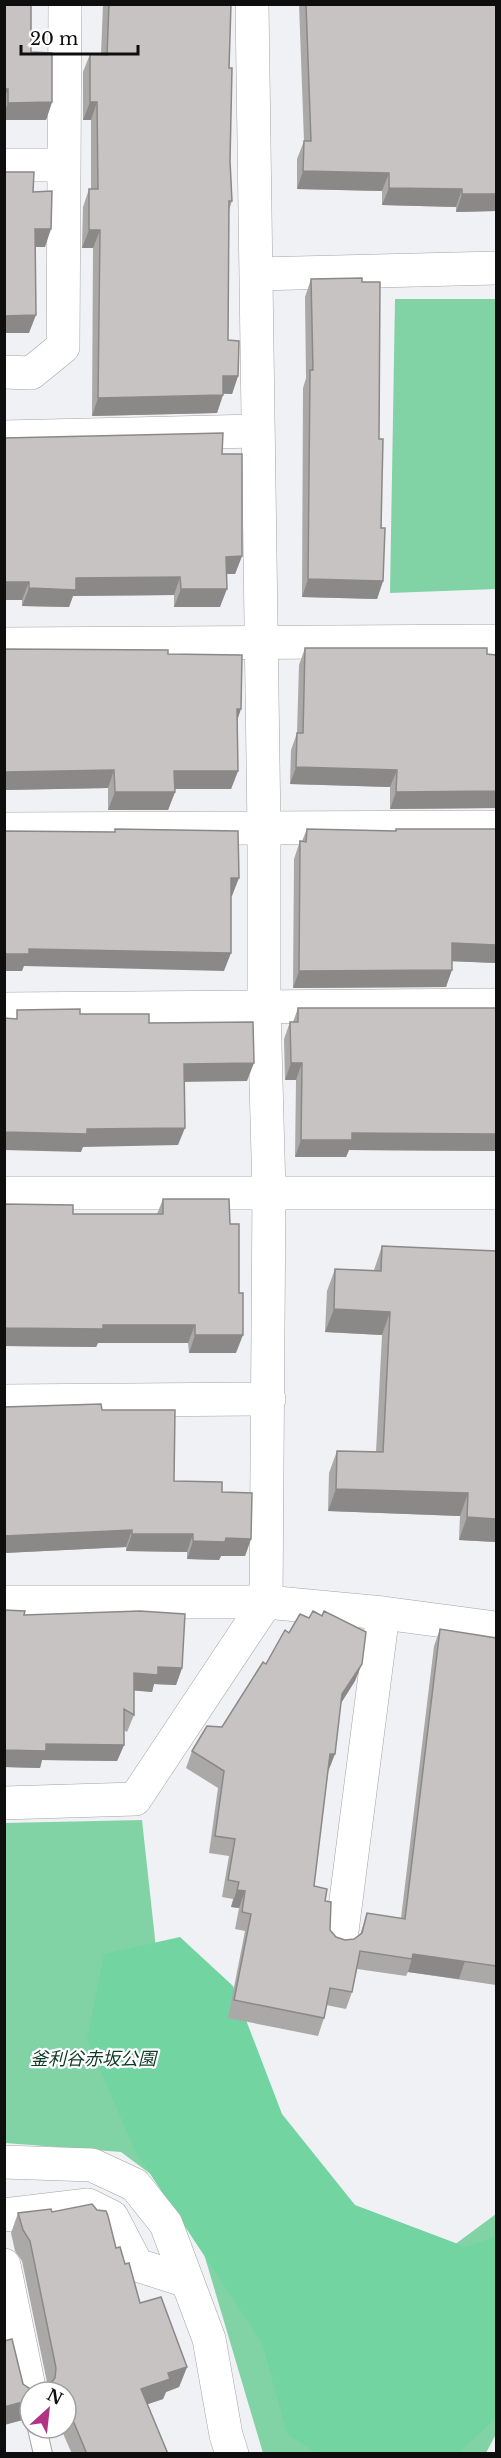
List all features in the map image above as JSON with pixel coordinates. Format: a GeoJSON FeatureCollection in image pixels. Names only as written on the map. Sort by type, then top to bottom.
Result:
{"type":"FeatureCollection","features":[{"type":"Feature","properties":{"kind":"street"},"geometry":{"type":"LineString","coordinates":[[4,372],[30,373],[63,347],[62,165],[65,4]]}},
{"type":"Feature","properties":{"kind":"street"},"geometry":{"type":"LineString","coordinates":[[4,1803],[135,1799],[266,1602],[269,1192],[264,1008],[264,829],[252,4]]}},
{"type":"Feature","properties":{"kind":"street"},"geometry":{"type":"LineString","coordinates":[[4,165],[62,165]]}},
{"type":"Feature","properties":{"kind":"street"},"geometry":{"type":"LineString","coordinates":[[257,273],[496,268]]}},
{"type":"Feature","properties":{"kind":"street"},"geometry":{"type":"LineString","coordinates":[[4,436],[257,431]]}},
{"type":"Feature","properties":{"kind":"street"},"geometry":{"type":"LineString","coordinates":[[4,644],[496,641]]}},
{"type":"Feature","properties":{"kind":"street"},"geometry":{"type":"LineString","coordinates":[[4,830],[496,827]]}},
{"type":"Feature","properties":{"kind":"street"},"geometry":{"type":"LineString","coordinates":[[4,1009],[496,1005]]}},
{"type":"Feature","properties":{"kind":"street"},"geometry":{"type":"LineString","coordinates":[[4,1193],[496,1193]]}},
{"type":"Feature","properties":{"kind":"street"},"geometry":{"type":"LineString","coordinates":[[4,1401],[269,1399]]}},
{"type":"Feature","properties":{"kind":"street"},"geometry":{"type":"LineString","coordinates":[[4,1602],[266,1602],[382,1612],[496,1628]]}},
{"type":"Feature","properties":{"kind":"street"},"geometry":{"type":"LineString","coordinates":[[341,1939],[382,1612]]}},
{"type":"Feature","properties":{"kind":"street"},"geometry":{"type":"LineString","coordinates":[[4,2162],[92,2165],[135,2185],[166,2224],[209,2339],[226,2435],[232,2454]]}},
{"type":"Feature","properties":{"kind":"street"},"geometry":{"type":"LineString","coordinates":[[4,2215],[88,2205],[112,2217],[137,2265],[187,2281]]}},
{"type":"Feature","properties":{"kind":"street"},"geometry":{"type":"LineString","coordinates":[[4,2265],[28,2380]]}},
{"type":"Feature","properties":{"kind":"green space"},"geometry":{"type":"Polygon","coordinates":[[[395,299],[496,299],[496,589],[390,593],[395,299]]]}},
{"type":"Feature","properties":{"kind":"green space","name":"釜利谷赤坂公園"},"geometry":{"type":"Polygon","coordinates":[[[142,1820],[162,2003],[302,2260],[450,2248],[496,2214],[496,2434],[486,2453],[263,2453],[204,2254],[168,2187],[121,2152],[5,2143],[4,1823],[142,1820]]]}},
{"type":"Feature","properties":{"kind":"green space","name":"釜利谷赤坂公園"},"geometry":{"type":"Polygon","coordinates":[[[180,1937],[233,1986],[282,2114],[355,2205],[466,2247],[496,2236],[496,2418],[459,2453],[316,2453],[287,2434],[262,2343],[135,2151],[87,2039],[104,1954],[180,1937]]]}},
{"type":"Feature","properties":{"kind":"building"},"geometry":{"type":"Polygon","coordinates":[[[4,4],[31,4],[31,52],[52,53],[52,102],[8,103],[8,89],[4,89],[4,4]]]}},
{"type":"Feature","properties":{"kind":"building"},"geometry":{"type":"Polygon","coordinates":[[[109,4],[231,4],[229,68],[232,68],[230,161],[232,201],[229,201],[228,340],[239,341],[238,376],[223,376],[223,395],[98,398],[100,230],[89,230],[89,189],[98,189],[97,102],[90,102],[90,54],[107,55],[109,4]]]}},
{"type":"Feature","properties":{"kind":"building"},"geometry":{"type":"Polygon","coordinates":[[[306,4],[496,4],[496,194],[462,194],[462,189],[389,188],[389,173],[303,171],[304,141],[311,141],[306,4]]]}},
{"type":"Feature","properties":{"kind":"building"},"geometry":{"type":"Polygon","coordinates":[[[4,172],[34,172],[33,192],[52,191],[51,229],[35,229],[36,315],[4,316],[4,172]]]}},
{"type":"Feature","properties":{"kind":"building"},"geometry":{"type":"Polygon","coordinates":[[[362,278],[362,282],[380,282],[379,439],[383,439],[381,528],[385,528],[383,581],[308,579],[310,370],[313,370],[311,279],[362,278]]]}},
{"type":"Feature","properties":{"kind":"building"},"geometry":{"type":"Polygon","coordinates":[[[223,433],[222,454],[242,454],[242,556],[226,557],[227,589],[181,589],[180,577],[76,578],[76,590],[29,588],[29,582],[4,582],[4,438],[223,433]]]}},
{"type":"Feature","properties":{"kind":"building"},"geometry":{"type":"Polygon","coordinates":[[[305,648],[487,648],[487,654],[496,655],[496,791],[396,792],[397,770],[296,767],[297,733],[303,733],[305,648]]]}},
{"type":"Feature","properties":{"kind":"building"},"geometry":{"type":"Polygon","coordinates":[[[4,649],[168,650],[168,654],[242,655],[241,709],[237,709],[238,771],[174,771],[175,792],[115,792],[114,770],[4,772],[4,649]]]}},
{"type":"Feature","properties":{"kind":"building"},"geometry":{"type":"Polygon","coordinates":[[[115,829],[238,831],[239,878],[231,878],[231,953],[29,949],[29,954],[4,954],[4,831],[115,832],[115,829]]]}},
{"type":"Feature","properties":{"kind":"building"},"geometry":{"type":"Polygon","coordinates":[[[307,829],[396,831],[396,829],[496,829],[496,945],[452,943],[452,970],[299,971],[300,841],[306,842],[307,829]]]}},
{"type":"Feature","properties":{"kind":"building"},"geometry":{"type":"Polygon","coordinates":[[[298,1008],[496,1008],[496,1134],[352,1133],[352,1140],[301,1140],[302,1063],[291,1063],[290,1022],[298,1022],[298,1008]]]}},
{"type":"Feature","properties":{"kind":"building"},"geometry":{"type":"Polygon","coordinates":[[[80,1009],[80,1014],[149,1014],[149,1023],[253,1022],[254,1063],[184,1064],[185,1128],[87,1129],[87,1134],[4,1132],[4,1018],[17,1019],[17,1010],[80,1009]]]}},
{"type":"Feature","properties":{"kind":"building"},"geometry":{"type":"Polygon","coordinates":[[[163,1199],[229,1199],[230,1224],[239,1224],[239,1293],[243,1293],[243,1335],[195,1335],[195,1325],[103,1325],[103,1329],[4,1328],[4,1204],[73,1205],[73,1214],[163,1214],[163,1199]]]}},
{"type":"Feature","properties":{"kind":"building"},"geometry":{"type":"Polygon","coordinates":[[[382,1246],[496,1251],[496,1519],[467,1517],[468,1493],[336,1489],[337,1451],[383,1452],[390,1312],[334,1309],[335,1269],[381,1271],[382,1246]]]}},
{"type":"Feature","properties":{"kind":"building"},"geometry":{"type":"Polygon","coordinates":[[[101,1404],[102,1410],[175,1410],[174,1481],[222,1482],[222,1492],[252,1493],[251,1539],[226,1538],[225,1542],[193,1541],[193,1534],[132,1534],[132,1530],[4,1536],[4,1407],[101,1404]]]}},
{"type":"Feature","properties":{"kind":"building"},"geometry":{"type":"Polygon","coordinates":[[[4,1610],[25,1611],[24,1615],[140,1611],[185,1614],[182,1668],[158,1667],[158,1675],[134,1673],[134,1715],[124,1709],[124,1745],[46,1744],[46,1751],[4,1750],[4,1610]]]}},
{"type":"Feature","properties":{"kind":"building"},"geometry":{"type":"Polygon","coordinates":[[[313,1611],[322,1616],[324,1611],[366,1632],[362,1664],[342,1694],[335,1754],[330,1754],[314,1886],[327,1889],[325,1901],[331,1902],[330,1930],[336,1937],[345,1940],[354,1939],[362,1933],[367,1913],[405,1919],[440,1629],[496,1638],[496,1966],[413,1954],[412,1959],[360,1951],[352,1992],[330,1988],[324,2018],[234,2000],[251,1914],[242,1912],[245,1891],[237,1890],[239,1882],[228,1880],[235,1839],[215,1836],[224,1771],[192,1751],[207,1726],[222,1727],[263,1662],[266,1664],[285,1630],[289,1633],[300,1614],[309,1618],[313,1611]]]}},
{"type":"Feature","properties":{"kind":"building"},"geometry":{"type":"Polygon","coordinates":[[[92,2204],[97,2210],[106,2211],[116,2248],[120,2247],[125,2264],[129,2263],[140,2303],[161,2297],[187,2367],[168,2373],[170,2379],[141,2389],[168,2454],[87,2454],[78,2432],[78,2380],[54,2380],[56,2368],[30,2241],[23,2230],[18,2213],[51,2209],[52,2212],[92,2204]]]}},
{"type":"Feature","properties":{"kind":"building"},"geometry":{"type":"Polygon","coordinates":[[[12,2339],[22,2380],[18,2380],[18,2403],[4,2407],[4,2341],[12,2339]]]}}]}
